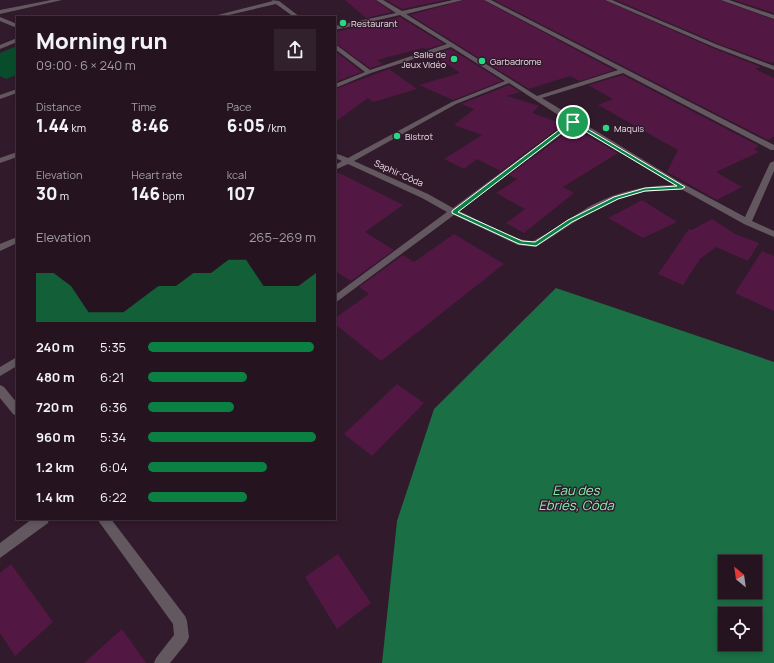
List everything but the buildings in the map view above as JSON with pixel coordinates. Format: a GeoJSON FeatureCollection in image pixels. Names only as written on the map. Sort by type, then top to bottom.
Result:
{"type":"FeatureCollection","features":[{"type":"Feature","properties":{"kind":"street"},"geometry":{"type":"LineString","coordinates":[[0,12],[59,0]]}},
{"type":"Feature","properties":{"kind":"street"},"geometry":{"type":"LineString","coordinates":[[379,0],[573,122],[682,187],[747,222],[774,234]]}},
{"type":"Feature","properties":{"kind":"street"},"geometry":{"type":"LineString","coordinates":[[336,28],[460,0]]}},
{"type":"Feature","properties":{"kind":"street"},"geometry":{"type":"LineString","coordinates":[[487,0],[622,71],[774,148]]}},
{"type":"Feature","properties":{"kind":"street"},"geometry":{"type":"LineString","coordinates":[[608,0],[728,51],[774,67]]}},
{"type":"Feature","properties":{"kind":"street"},"geometry":{"type":"LineString","coordinates":[[724,0],[774,17]]}},
{"type":"Feature","properties":{"kind":"street"},"geometry":{"type":"LineString","coordinates":[[217,16],[275,1],[296,16]]}},
{"type":"Feature","properties":{"kind":"street"},"geometry":{"type":"LineString","coordinates":[[0,19],[16,26]]}},
{"type":"Feature","properties":{"kind":"street"},"geometry":{"type":"LineString","coordinates":[[0,47],[16,40]]}},
{"type":"Feature","properties":{"kind":"street"},"geometry":{"type":"LineString","coordinates":[[336,86],[369,72],[451,45]]}},
{"type":"Feature","properties":{"kind":"street"},"geometry":{"type":"LineString","coordinates":[[336,47],[369,72]]}},
{"type":"Feature","properties":{"kind":"street"},"geometry":{"type":"LineString","coordinates":[[536,98],[622,71]]}},
{"type":"Feature","properties":{"kind":"street"},"geometry":{"type":"LineString","coordinates":[[336,167],[454,103],[508,81]]}},
{"type":"Feature","properties":{"kind":"street"},"geometry":{"type":"LineString","coordinates":[[0,97],[16,91]]}},
{"type":"Feature","properties":{"kind":"street"},"geometry":{"type":"LineString","coordinates":[[336,299],[573,122]]}},
{"type":"Feature","properties":{"kind":"street"},"geometry":{"type":"LineString","coordinates":[[0,161],[16,154]]}},
{"type":"Feature","properties":{"kind":"street","name":"Saphir-Côda"},"geometry":{"type":"LineString","coordinates":[[336,155],[426,196],[454,212],[521,243],[536,244],[570,221],[616,198],[645,189],[682,187]]}},
{"type":"Feature","properties":{"kind":"street"},"geometry":{"type":"LineString","coordinates":[[747,222],[774,163]]}},
{"type":"Feature","properties":{"kind":"street"},"geometry":{"type":"LineString","coordinates":[[0,248],[16,240]]}},
{"type":"Feature","properties":{"kind":"street"},"geometry":{"type":"LineString","coordinates":[[0,372],[16,362]]}},
{"type":"Feature","properties":{"kind":"street"},"geometry":{"type":"LineString","coordinates":[[0,390],[16,410]]}},
{"type":"Feature","properties":{"kind":"street"},"geometry":{"type":"LineString","coordinates":[[0,551],[42,520]]}},
{"type":"Feature","properties":{"kind":"street"},"geometry":{"type":"LineString","coordinates":[[104,520],[180,621],[182,637],[161,663]]}},
{"type":"Feature","properties":{"kind":"shaded area"},"geometry":{"type":"Polygon","coordinates":[[[16,46],[16,75],[6,79],[0,76],[0,53],[16,46]]]}},
{"type":"Feature","properties":{"kind":"water","name":"Eau des Ebriés, Côda"},"geometry":{"type":"Polygon","coordinates":[[[556,288],[774,362],[774,663],[382,663],[397,521],[434,409],[556,288]]]}},
{"type":"Feature","properties":{"kind":"place","name":"Restaurant"},"geometry":{"type":"Point","coordinates":[343,23]}},
{"type":"Feature","properties":{"kind":"place","name":"Salle de Jeux Vidéo"},"geometry":{"type":"Point","coordinates":[454,59]}},
{"type":"Feature","properties":{"kind":"place","name":"Garbadrome"},"geometry":{"type":"Point","coordinates":[482,61]}},
{"type":"Feature","properties":{"kind":"place","name":"Maquis"},"geometry":{"type":"Point","coordinates":[606,128]}},
{"type":"Feature","properties":{"kind":"place","name":"Bistrot"},"geometry":{"type":"Point","coordinates":[397,136]}},
{"type":"Feature","properties":{"kind":"route"},"geometry":{"type":"LineString","coordinates":[[573,122],[682,187],[645,189],[630,192],[570,221],[536,244],[521,243],[454,212],[573,122]]}}]}
